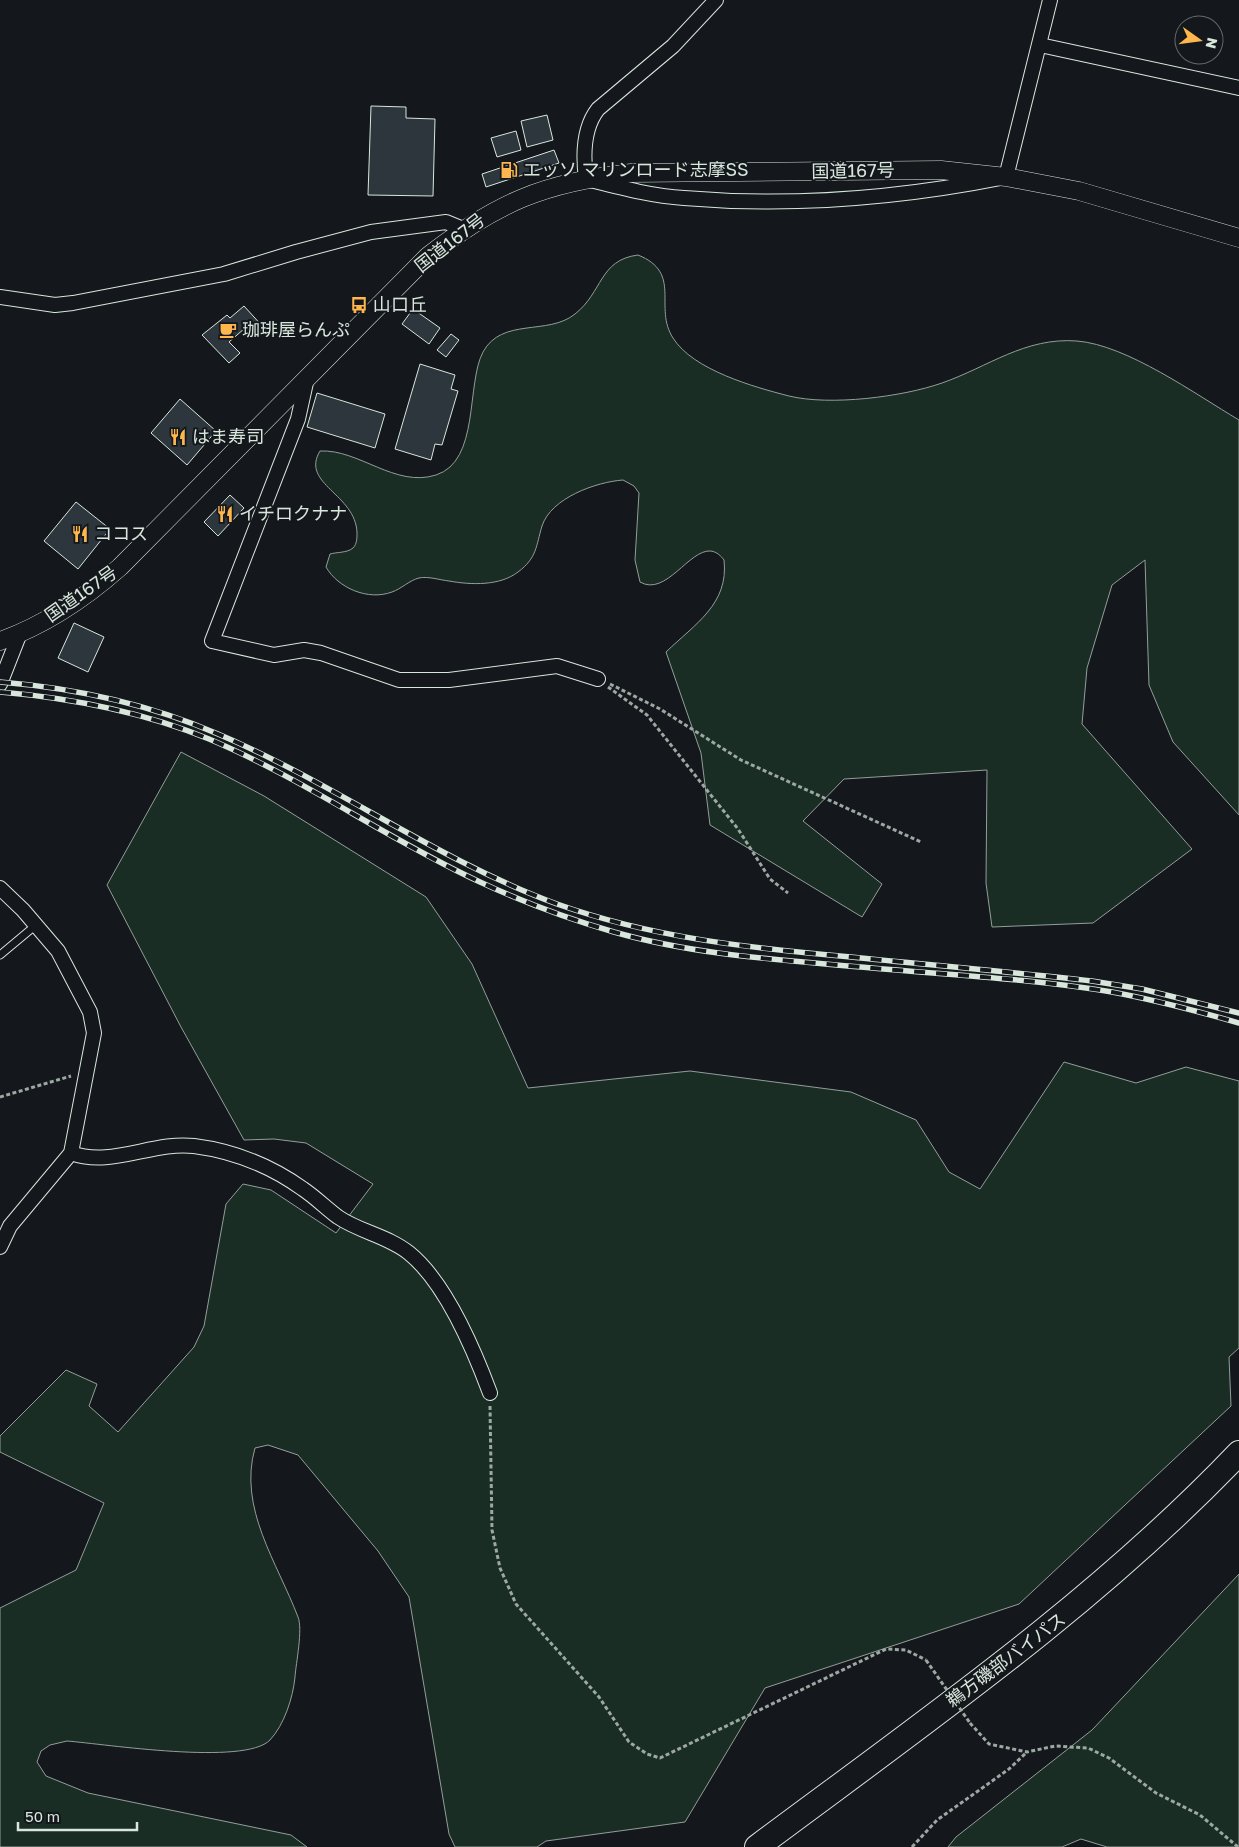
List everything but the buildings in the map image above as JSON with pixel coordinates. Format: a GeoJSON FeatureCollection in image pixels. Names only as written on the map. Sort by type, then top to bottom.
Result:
{"type":"FeatureCollection","features":[{"type":"Feature","properties":{"kind":"highway","name":"鵜方磯部バイパス"},"geometry":{"type":"LineString","coordinates":[[757,1847],[1068,1613],[1142,1548],[1239,1453]]}},
{"type":"Feature","properties":{"kind":"street"},"geometry":{"type":"LineString","coordinates":[[716,0],[673,46],[598,109],[592,117],[584,160],[586,179],[634,191],[683,198],[762,202],[836,200],[946,189],[1006,177],[1050,0]]}},
{"type":"Feature","properties":{"kind":"street"},"geometry":{"type":"LineString","coordinates":[[1040,45],[1239,88]]}},
{"type":"Feature","properties":{"kind":"street","name":"国道167号"},"geometry":{"type":"LineString","coordinates":[[0,640],[20,633],[68,608],[104,581],[428,256],[463,229],[504,205],[546,189],[586,179],[632,173],[931,170],[1006,177],[1080,191],[1239,238]]}},
{"type":"Feature","properties":{"kind":"street"},"geometry":{"type":"LineString","coordinates":[[0,297],[55,305],[73,303],[224,274],[371,232],[446,222],[463,229]]}},
{"type":"Feature","properties":{"kind":"street"},"geometry":{"type":"LineString","coordinates":[[307,378],[298,419],[212,641],[274,656],[304,650],[321,653],[398,680],[449,680],[557,666],[598,679]]}},
{"type":"Feature","properties":{"kind":"street"},"geometry":{"type":"LineString","coordinates":[[0,684],[20,633]]}},
{"type":"Feature","properties":{"kind":"street"},"geometry":{"type":"LineString","coordinates":[[0,888],[58,950],[76,981],[92,1017],[94,1033],[71,1153],[10,1226],[0,1247]]}},
{"type":"Feature","properties":{"kind":"street"},"geometry":{"type":"LineString","coordinates":[[71,1153],[93,1158],[173,1146],[193,1146],[259,1163],[302,1188],[339,1217],[355,1226],[378,1234],[409,1253],[428,1273],[448,1304],[476,1355],[490,1393]]}},
{"type":"Feature","properties":{"kind":"lane"},"geometry":{"type":"LineString","coordinates":[[0,955],[36,926]]}},
{"type":"Feature","properties":{"kind":"path"},"geometry":{"type":"LineString","coordinates":[[598,679],[660,709],[741,760],[921,842]]}},
{"type":"Feature","properties":{"kind":"path"},"geometry":{"type":"LineString","coordinates":[[598,679],[648,714],[738,829],[770,880],[788,893]]}},
{"type":"Feature","properties":{"kind":"path"},"geometry":{"type":"LineString","coordinates":[[0,1097],[88,1072]]}},
{"type":"Feature","properties":{"kind":"path"},"geometry":{"type":"LineString","coordinates":[[490,1393],[492,1530],[500,1568],[516,1604],[599,1697],[629,1742],[647,1754],[660,1758],[886,1649],[906,1650],[926,1660],[970,1723],[989,1744],[1027,1752],[1055,1746],[1088,1748],[1109,1758],[1156,1793],[1200,1815],[1238,1847]]}},
{"type":"Feature","properties":{"kind":"path"},"geometry":{"type":"LineString","coordinates":[[912,1847],[937,1820],[1009,1769],[1027,1752]]}},
{"type":"Feature","properties":{"kind":"green space"},"geometry":{"type":"Polygon","coordinates":[[[638,255],[652,262],[660,271],[664,281],[665,314],[668,326],[673,338],[682,349],[709,368],[725,376],[789,396],[806,399],[845,400],[887,396],[942,383],[1024,348],[1058,341],[1077,341],[1097,344],[1139,361],[1239,420],[1239,815],[1173,742],[1149,685],[1145,560],[1112,585],[1087,668],[1082,724],[1192,849],[1093,923],[992,927],[986,883],[987,770],[844,779],[803,821],[882,884],[862,917],[710,825],[701,753],[666,652],[708,612],[715,601],[721,589],[724,575],[724,560],[719,554],[711,551],[703,552],[659,583],[650,585],[640,582],[635,560],[639,493],[634,486],[623,480],[588,488],[576,493],[555,507],[547,516],[542,526],[535,551],[529,562],[511,577],[503,580],[476,584],[419,578],[392,592],[373,595],[354,591],[338,581],[326,567],[330,554],[351,550],[356,543],[357,533],[354,520],[348,508],[317,472],[316,462],[320,451],[349,456],[392,473],[421,478],[436,475],[450,467],[460,454],[466,438],[478,366],[483,352],[491,341],[513,330],[564,321],[584,305],[608,270],[625,258],[638,255]]]}},
{"type":"Feature","properties":{"kind":"green space"},"geometry":{"type":"Polygon","coordinates":[[[181,752],[264,796],[426,897],[472,964],[528,1088],[690,1071],[851,1092],[916,1120],[949,1172],[980,1189],[1064,1062],[1136,1083],[1186,1067],[1239,1081],[1239,1348],[1229,1357],[1231,1406],[1019,1604],[765,1688],[685,1822],[546,1841],[537,1847],[455,1847],[449,1834],[409,1597],[378,1551],[298,1455],[268,1445],[255,1448],[251,1470],[252,1492],[256,1513],[262,1534],[298,1617],[300,1629],[294,1685],[287,1711],[280,1727],[270,1740],[256,1748],[233,1752],[205,1753],[141,1749],[67,1741],[50,1745],[41,1751],[37,1762],[46,1776],[88,1793],[291,1835],[307,1847],[0,1847],[0,1608],[76,1570],[104,1503],[0,1452],[0,1436],[66,1370],[97,1384],[89,1406],[118,1432],[194,1347],[204,1326],[226,1204],[243,1184],[271,1190],[336,1233],[373,1184],[306,1143],[274,1139],[244,1140],[181,1027],[107,885],[181,752]]]}},
{"type":"Feature","properties":{"kind":"green space"},"geometry":{"type":"Polygon","coordinates":[[[1239,1574],[1239,1847],[1107,1847],[1081,1839],[1062,1847],[948,1847],[956,1837],[1092,1730],[1239,1574]]]}},
{"type":"Feature","properties":{"kind":"railway"},"geometry":{"type":"LineString","coordinates":[[0,682],[83,693],[138,706],[192,723],[303,775],[470,866],[557,904],[593,916],[702,940],[776,950],[1092,981],[1142,989],[1239,1013]]}},
{"type":"Feature","properties":{"kind":"railway"},"geometry":{"type":"LineString","coordinates":[[0,692],[80,702],[133,714],[184,729],[278,772],[412,847],[480,882],[546,910],[614,932],[678,947],[742,956],[992,978],[1112,992],[1239,1023]]}},
{"type":"Feature","properties":{"kind":"place","name":"エッソ マリンロード志摩SS"},"geometry":{"type":"Point","coordinates":[509,170]}},
{"type":"Feature","properties":{"kind":"place","name":"山口丘"},"geometry":{"type":"Point","coordinates":[359,305]}},
{"type":"Feature","properties":{"kind":"place","name":"珈琲屋らんぷ"},"geometry":{"type":"Point","coordinates":[228,330]}},
{"type":"Feature","properties":{"kind":"place","name":"はま寿司"},"geometry":{"type":"Point","coordinates":[178,437]}},
{"type":"Feature","properties":{"kind":"place","name":"イチロクナナ"},"geometry":{"type":"Point","coordinates":[225,514]}},
{"type":"Feature","properties":{"kind":"place","name":"ココス"},"geometry":{"type":"Point","coordinates":[80,534]}}]}
